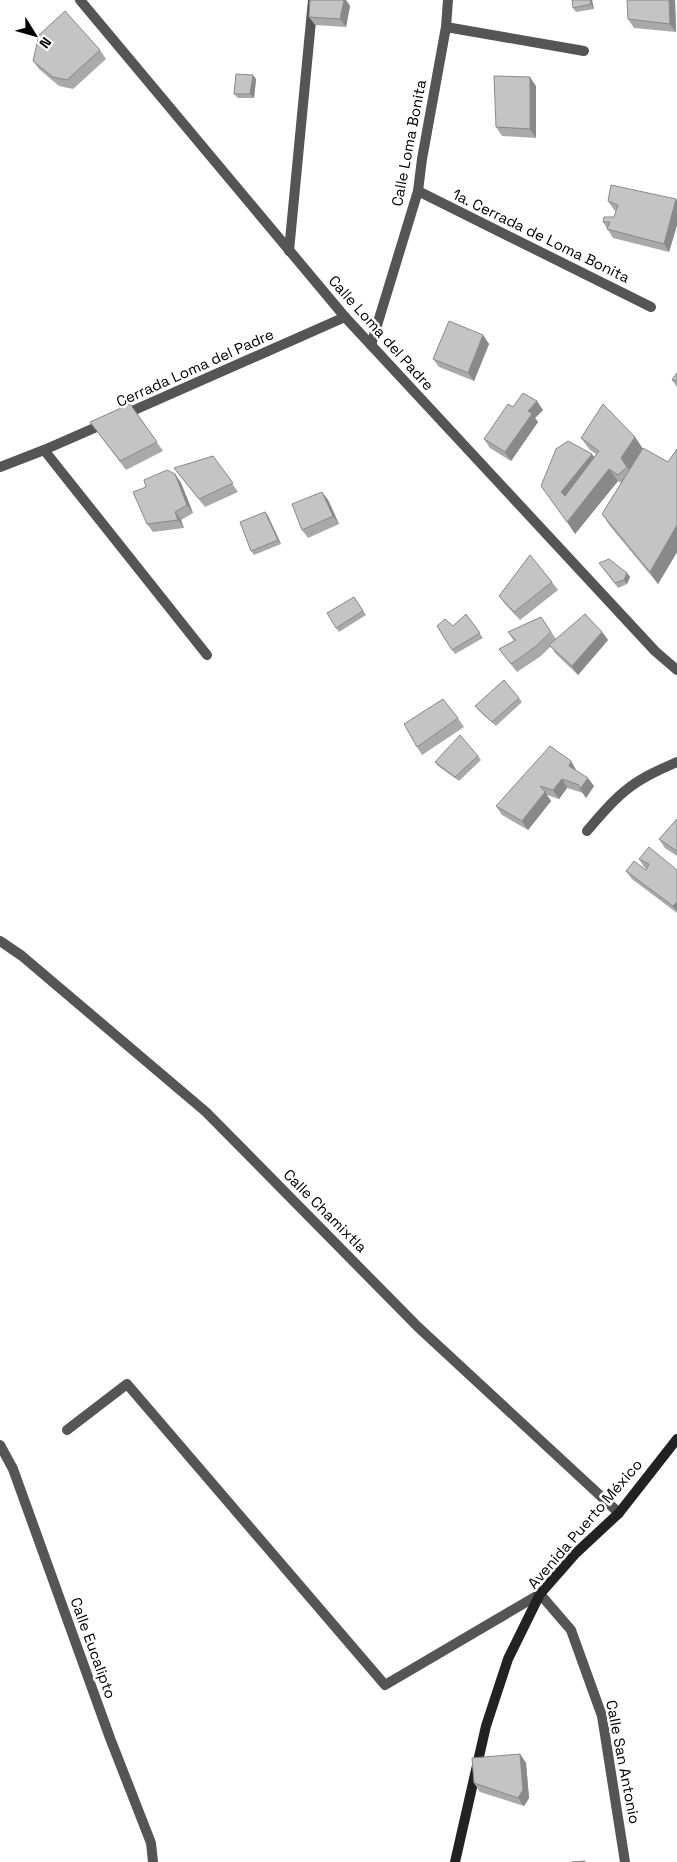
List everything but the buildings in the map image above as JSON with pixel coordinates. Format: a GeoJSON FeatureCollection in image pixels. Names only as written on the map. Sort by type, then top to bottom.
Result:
{"type":"FeatureCollection","features":[{"type":"Feature","properties":{"kind":"main road","name":"Avenida Puerto México"},"geometry":{"type":"LineString","coordinates":[[454,1862],[489,1718],[508,1659],[540,1594],[576,1553],[619,1513],[677,1439]]}},
{"type":"Feature","properties":{"kind":"street","name":"Calle Loma del Padre"},"geometry":{"type":"LineString","coordinates":[[80,0],[345,318],[655,651],[677,670]]}},
{"type":"Feature","properties":{"kind":"street"},"geometry":{"type":"LineString","coordinates":[[289,251],[313,0]]}},
{"type":"Feature","properties":{"kind":"street","name":"Calle Loma Bonita"},"geometry":{"type":"LineString","coordinates":[[371,346],[418,191],[446,27],[448,0]]}},
{"type":"Feature","properties":{"kind":"street"},"geometry":{"type":"LineString","coordinates":[[446,27],[584,52]]}},
{"type":"Feature","properties":{"kind":"street","name":"1a. Cerrada de Loma Bonita"},"geometry":{"type":"LineString","coordinates":[[418,191],[651,307]]}},
{"type":"Feature","properties":{"kind":"street","name":"Cerrada Loma del Padre"},"geometry":{"type":"LineString","coordinates":[[0,467],[44,450],[345,318]]}},
{"type":"Feature","properties":{"kind":"street"},"geometry":{"type":"LineString","coordinates":[[44,450],[207,655]]}},
{"type":"Feature","properties":{"kind":"street"},"geometry":{"type":"LineString","coordinates":[[587,831],[626,790],[644,778],[677,762]]}},
{"type":"Feature","properties":{"kind":"street","name":"Calle Chamixtla"},"geometry":{"type":"LineString","coordinates":[[0,941],[22,956],[206,1112],[418,1327],[619,1513]]}},
{"type":"Feature","properties":{"kind":"street"},"geometry":{"type":"LineString","coordinates":[[67,1430],[127,1384],[385,1685],[540,1594]]}},
{"type":"Feature","properties":{"kind":"street","name":"Calle Eucalipto"},"geometry":{"type":"LineString","coordinates":[[0,1445],[12,1469],[150,1844],[153,1862]]}},
{"type":"Feature","properties":{"kind":"street","name":"Calle San Antonio"},"geometry":{"type":"LineString","coordinates":[[540,1594],[571,1630],[602,1716],[625,1862]]}}]}
